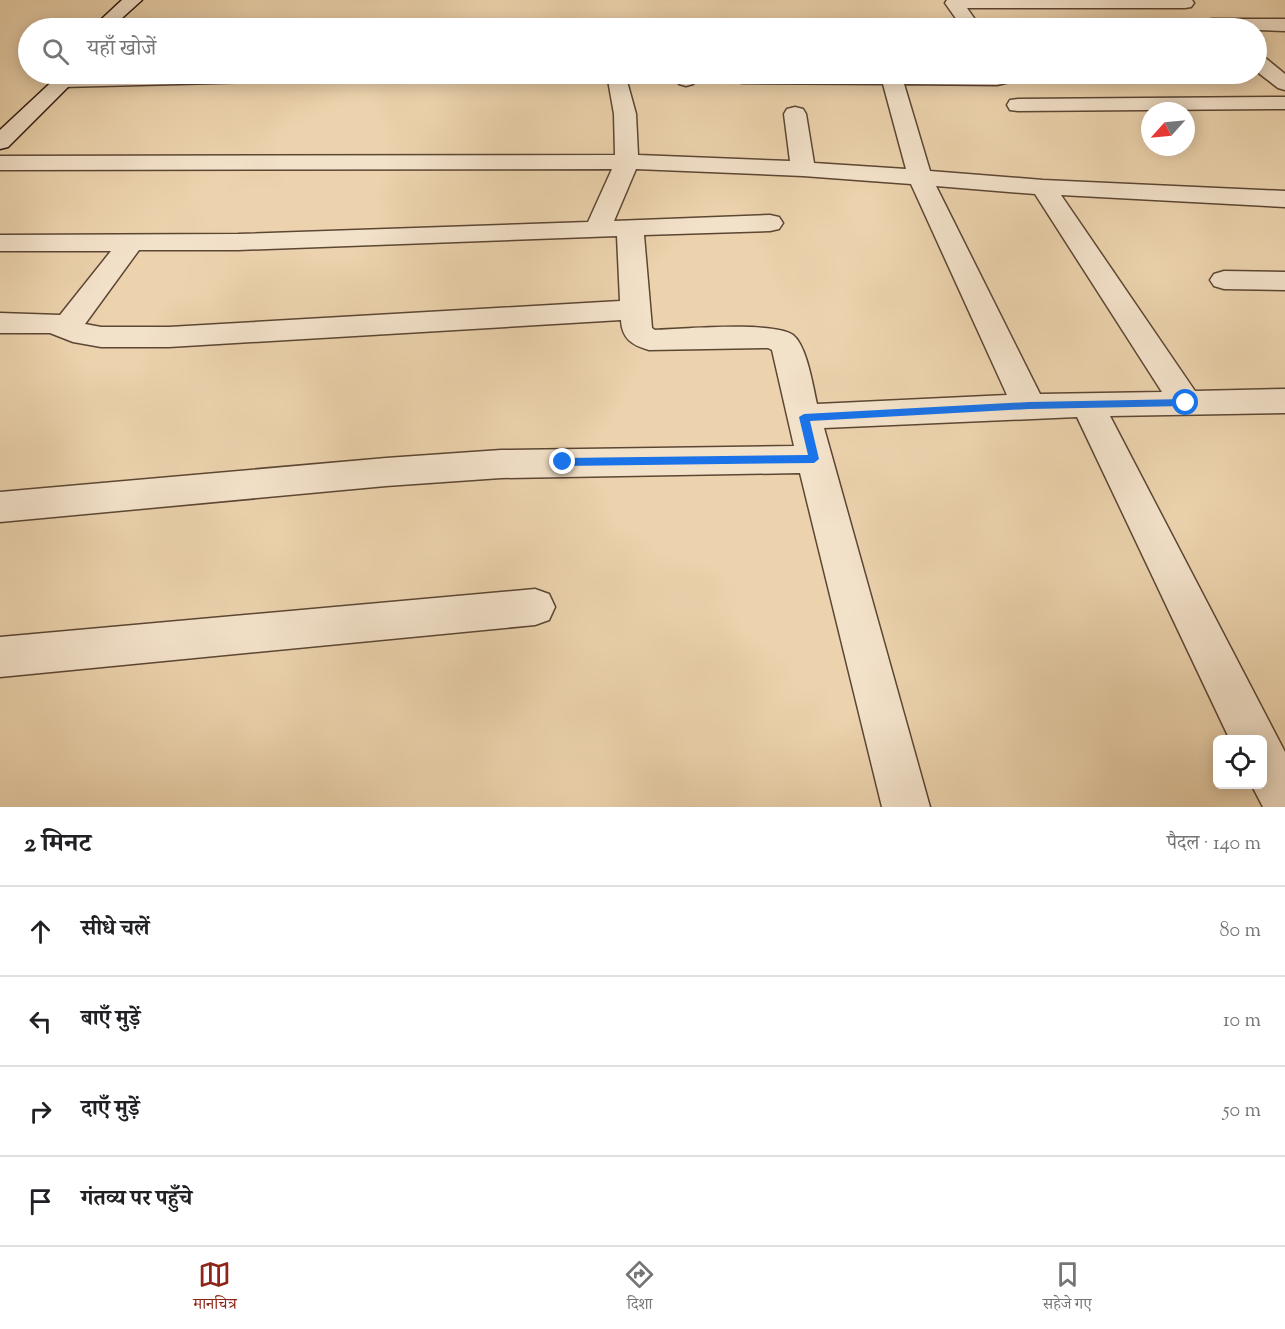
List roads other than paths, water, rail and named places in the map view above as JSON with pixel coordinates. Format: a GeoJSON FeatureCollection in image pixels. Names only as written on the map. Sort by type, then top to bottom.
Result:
{"type":"FeatureCollection","features":[{"type":"Feature","properties":{"kind":"street"},"geometry":{"type":"LineString","coordinates":[[112,18],[133,0]]}},
{"type":"Feature","properties":{"kind":"street"},"geometry":{"type":"LineString","coordinates":[[131,18],[150,0]]}},
{"type":"Feature","properties":{"kind":"street"},"geometry":{"type":"LineString","coordinates":[[965,18],[954,3],[1184,2],[1204,18]]}},
{"type":"Feature","properties":{"kind":"street"},"geometry":{"type":"LineString","coordinates":[[1267,26],[1285,25]]}},
{"type":"Feature","properties":{"kind":"street"},"geometry":{"type":"LineString","coordinates":[[1267,69],[1285,84]]}},
{"type":"Feature","properties":{"kind":"street"},"geometry":{"type":"LineString","coordinates":[[0,120],[51,84]]}},
{"type":"Feature","properties":{"kind":"street"},"geometry":{"type":"LineString","coordinates":[[0,142],[54,84]]}},
{"type":"Feature","properties":{"kind":"street"},"geometry":{"type":"LineString","coordinates":[[598,228],[627,162],[625,114],[618,84]]}},
{"type":"Feature","properties":{"kind":"street"},"geometry":{"type":"LineString","coordinates":[[894,84],[920,178],[1029,406]]}},
{"type":"Feature","properties":{"kind":"street"},"geometry":{"type":"LineString","coordinates":[[1018,105],[1285,103]]}},
{"type":"Feature","properties":{"kind":"street"},"geometry":{"type":"LineString","coordinates":[[795,114],[803,169]]}},
{"type":"Feature","properties":{"kind":"street"},"geometry":{"type":"LineString","coordinates":[[0,163],[627,162],[803,169],[1043,187],[1285,198]]}},
{"type":"Feature","properties":{"kind":"street"},"geometry":{"type":"LineString","coordinates":[[1043,187],[1186,403]]}},
{"type":"Feature","properties":{"kind":"street"},"geometry":{"type":"LineString","coordinates":[[0,243],[129,244],[770,223]]}},
{"type":"Feature","properties":{"kind":"street"},"geometry":{"type":"LineString","coordinates":[[630,228],[637,332],[645,339],[772,338],[783,343],[788,351],[814,459],[906,807]]}},
{"type":"Feature","properties":{"kind":"street"},"geometry":{"type":"LineString","coordinates":[[67,327],[129,244]]}},
{"type":"Feature","properties":{"kind":"street"},"geometry":{"type":"LineString","coordinates":[[1224,280],[1285,281]]}},
{"type":"Feature","properties":{"kind":"street"},"geometry":{"type":"LineString","coordinates":[[0,323],[40,322],[67,327],[84,335],[170,338],[635,310]]}},
{"type":"Feature","properties":{"kind":"street"},"geometry":{"type":"LineString","coordinates":[[804,417],[1029,406],[1186,403],[1281,408]]}},
{"type":"Feature","properties":{"kind":"street"},"geometry":{"type":"LineString","coordinates":[[1087,405],[1252,735]]}},
{"type":"Feature","properties":{"kind":"street"},"geometry":{"type":"LineString","coordinates":[[4,514],[386,472],[501,464],[814,459]]}},
{"type":"Feature","properties":{"kind":"street"},"geometry":{"type":"LineString","coordinates":[[0,657],[535,607]]}},
{"type":"Feature","properties":{"kind":"street"},"geometry":{"type":"LineString","coordinates":[[1267,764],[1285,801]]}}]}
